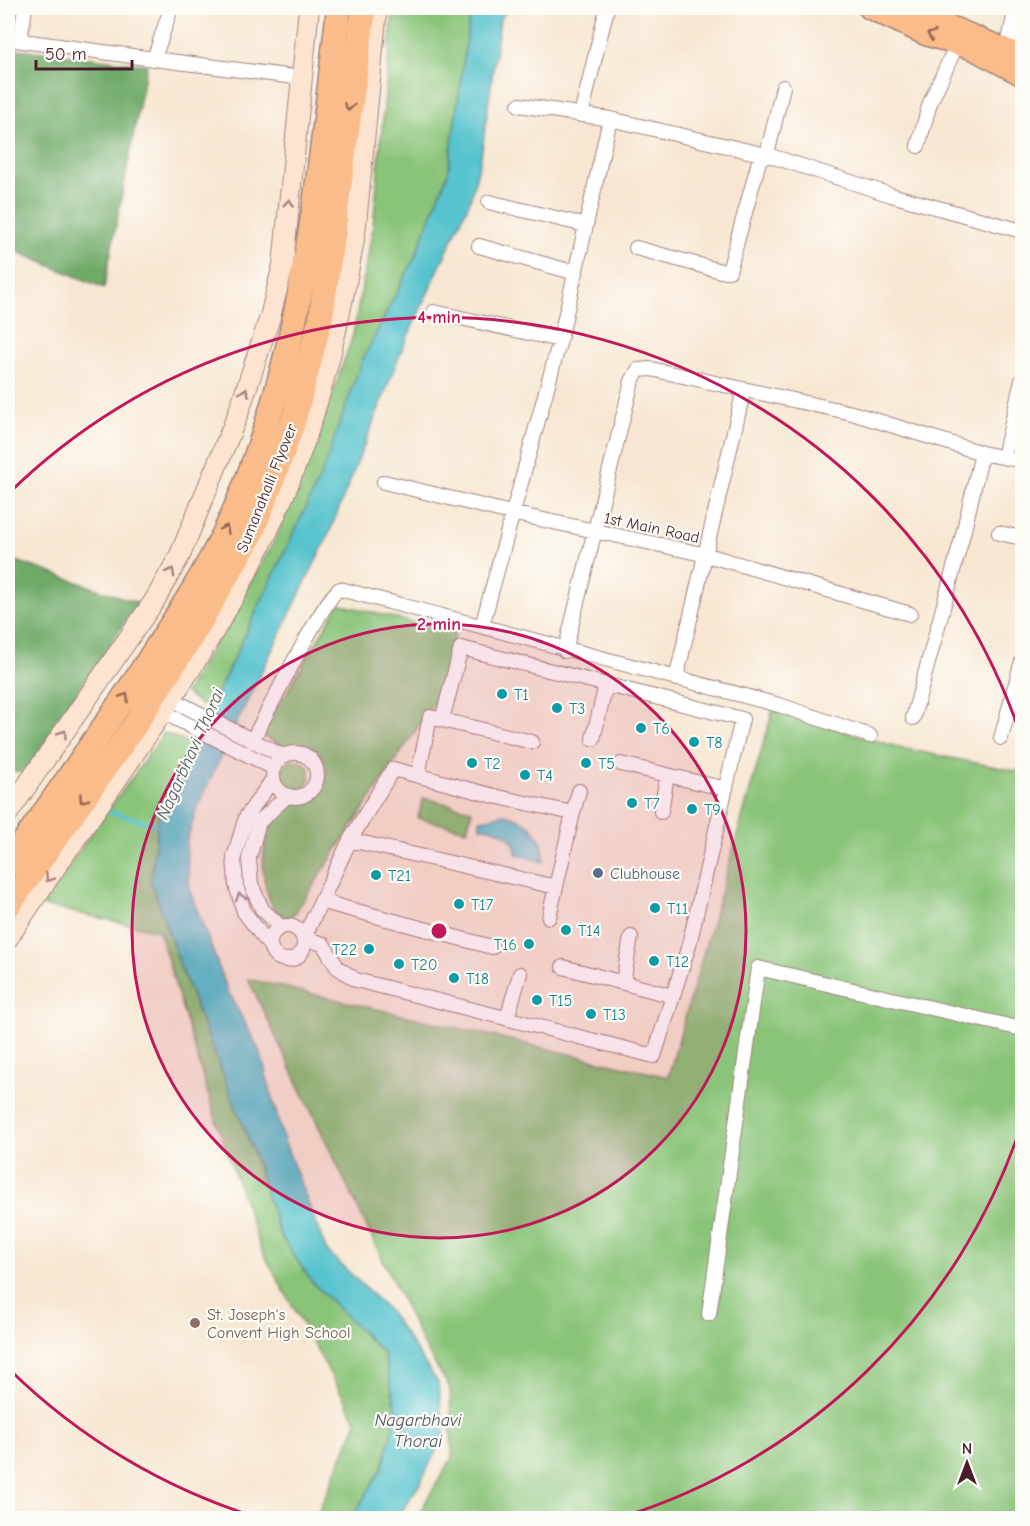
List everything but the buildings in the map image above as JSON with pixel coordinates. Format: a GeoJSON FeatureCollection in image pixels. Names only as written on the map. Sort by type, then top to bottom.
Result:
{"type":"FeatureCollection","features":[{"type":"Feature","properties":{"kind":"highway","name":"Sumanahalli Flyover"},"geometry":{"type":"LineString","coordinates":[[8,865],[113,716],[201,576],[226,530],[248,477],[271,410],[296,314],[317,191],[339,8]]}},
{"type":"Feature","properties":{"kind":"highway","name":"Sumanahalli Flyover"},"geometry":{"type":"LineString","coordinates":[[8,906],[133,728],[195,632],[250,536],[294,419],[321,317],[363,8]]}},
{"type":"Feature","properties":{"kind":"main road"},"geometry":{"type":"LineString","coordinates":[[869,8],[927,35],[973,49],[1023,75]]}},
{"type":"Feature","properties":{"kind":"main road"},"geometry":{"type":"LineString","coordinates":[[905,8],[1015,52]]}},
{"type":"Feature","properties":{"kind":"street"},"geometry":{"type":"LineString","coordinates":[[25,8],[14,40],[302,78]]}},
{"type":"Feature","properties":{"kind":"street"},"geometry":{"type":"LineString","coordinates":[[154,59],[171,8]]}},
{"type":"Feature","properties":{"kind":"street"},"geometry":{"type":"LineString","coordinates":[[8,813],[155,600],[180,555],[238,414],[270,317],[283,265],[309,8]]}},
{"type":"Feature","properties":{"kind":"street"},"geometry":{"type":"LineString","coordinates":[[8,938],[98,808],[172,708],[240,584],[292,476],[314,411],[344,294],[355,234],[377,8]]}},
{"type":"Feature","properties":{"kind":"street"},"geometry":{"type":"LineString","coordinates":[[582,115],[607,8]]}},
{"type":"Feature","properties":{"kind":"street"},"geometry":{"type":"LineString","coordinates":[[1015,52],[1016,8]]}},
{"type":"Feature","properties":{"kind":"street"},"geometry":{"type":"LineString","coordinates":[[918,146],[930,103],[957,44]]}},
{"type":"Feature","properties":{"kind":"street"},"geometry":{"type":"LineString","coordinates":[[636,248],[721,271],[729,271],[783,87]]}},
{"type":"Feature","properties":{"kind":"street"},"geometry":{"type":"LineString","coordinates":[[519,105],[610,119],[764,154],[891,195],[1023,231]]}},
{"type":"Feature","properties":{"kind":"street"},"geometry":{"type":"LineString","coordinates":[[482,626],[560,340],[610,119]]}},
{"type":"Feature","properties":{"kind":"street"},"geometry":{"type":"LineString","coordinates":[[489,202],[585,225]]}},
{"type":"Feature","properties":{"kind":"street"},"geometry":{"type":"LineString","coordinates":[[479,246],[576,273]]}},
{"type":"Feature","properties":{"kind":"street"},"geometry":{"type":"LineString","coordinates":[[434,312],[560,340]]}},
{"type":"Feature","properties":{"kind":"street"},"geometry":{"type":"LineString","coordinates":[[565,651],[632,381],[638,370],[651,369],[852,413],[982,453],[1023,461]]}},
{"type":"Feature","properties":{"kind":"street"},"geometry":{"type":"LineString","coordinates":[[1004,457],[1023,380]]}},
{"type":"Feature","properties":{"kind":"street"},"geometry":{"type":"LineString","coordinates":[[676,679],[707,555],[744,389]]}},
{"type":"Feature","properties":{"kind":"street"},"geometry":{"type":"LineString","coordinates":[[913,718],[962,538],[982,453]]}},
{"type":"Feature","properties":{"kind":"street","name":"1st Main Road"},"geometry":{"type":"LineString","coordinates":[[384,482],[511,513],[707,555],[910,614]]}},
{"type":"Feature","properties":{"kind":"street"},"geometry":{"type":"LineString","coordinates":[[999,533],[1023,538]]}},
{"type":"Feature","properties":{"kind":"street"},"geometry":{"type":"LineString","coordinates":[[250,740],[335,591],[344,590],[482,626],[565,651],[779,705],[870,735]]}},
{"type":"Feature","properties":{"kind":"street"},"geometry":{"type":"LineString","coordinates":[[287,796],[259,822],[249,858],[251,884],[262,909],[304,938],[323,944],[337,967],[356,980],[654,1056],[689,945],[742,719],[461,648],[442,720]]}},
{"type":"Feature","properties":{"kind":"street"},"geometry":{"type":"LineString","coordinates":[[592,681],[597,659]]}},
{"type":"Feature","properties":{"kind":"street"},"geometry":{"type":"LineString","coordinates":[[1001,738],[1023,661]]}},
{"type":"Feature","properties":{"kind":"street"},"geometry":{"type":"LineString","coordinates":[[593,739],[606,685]]}},
{"type":"Feature","properties":{"kind":"street"},"geometry":{"type":"LineString","coordinates":[[172,708],[283,756]]}},
{"type":"Feature","properties":{"kind":"street"},"geometry":{"type":"LineString","coordinates":[[172,708],[274,774],[281,792],[287,796],[302,796],[309,793],[314,787],[318,773],[316,766],[305,755],[290,753],[283,756],[274,774],[246,817],[234,858],[236,885],[244,912],[280,959],[291,960],[301,954],[304,938],[323,902],[350,840],[393,769],[498,797],[573,813]]}},
{"type":"Feature","properties":{"kind":"street"},"geometry":{"type":"LineString","coordinates":[[418,775],[430,717],[532,742]]}},
{"type":"Feature","properties":{"kind":"street"},"geometry":{"type":"LineString","coordinates":[[621,764],[726,789]]}},
{"type":"Feature","properties":{"kind":"street"},"geometry":{"type":"LineString","coordinates":[[661,812],[667,775]]}},
{"type":"Feature","properties":{"kind":"street"},"geometry":{"type":"LineString","coordinates":[[549,917],[579,791]]}},
{"type":"Feature","properties":{"kind":"street"},"geometry":{"type":"LineString","coordinates":[[350,840],[556,887]]}},
{"type":"Feature","properties":{"kind":"street"},"geometry":{"type":"LineString","coordinates":[[270,946],[272,935],[323,902],[492,947]]}},
{"type":"Feature","properties":{"kind":"street"},"geometry":{"type":"LineString","coordinates":[[623,982],[632,937]]}},
{"type":"Feature","properties":{"kind":"street"},"geometry":{"type":"LineString","coordinates":[[563,967],[674,996]]}},
{"type":"Feature","properties":{"kind":"street"},"geometry":{"type":"LineString","coordinates":[[710,1314],[758,968],[1023,1029]]}},
{"type":"Feature","properties":{"kind":"street"},"geometry":{"type":"LineString","coordinates":[[507,1018],[520,974]]}},
{"type":"Feature","properties":{"kind":"green space"},"geometry":{"type":"Polygon","coordinates":[[[393,8],[471,8],[448,173],[415,257],[362,361],[321,476],[209,710],[185,693],[274,542],[314,447],[353,335],[373,227],[393,8]]]}},
{"type":"Feature","properties":{"kind":"green space"},"geometry":{"type":"Polygon","coordinates":[[[8,48],[147,65],[104,288],[8,248],[8,48]]]}},
{"type":"Feature","properties":{"kind":"green space"},"geometry":{"type":"Polygon","coordinates":[[[8,558],[138,603],[24,773],[8,771],[8,558]]]}},
{"type":"Feature","properties":{"kind":"green space"},"geometry":{"type":"Polygon","coordinates":[[[339,604],[455,633],[441,692],[295,913],[287,918],[275,910],[269,898],[264,873],[265,845],[275,820],[283,810],[298,801],[312,798],[321,789],[325,779],[325,762],[321,755],[308,747],[299,746],[288,749],[261,735],[339,604]]]}},
{"type":"Feature","properties":{"kind":"green space"},"geometry":{"type":"Polygon","coordinates":[[[773,710],[901,748],[1022,772],[1022,1518],[416,1518],[452,1458],[450,1388],[424,1346],[248,979],[668,1077],[773,710]]]}},
{"type":"Feature","properties":{"kind":"green space"},"geometry":{"type":"Polygon","coordinates":[[[164,733],[192,744],[159,815],[151,882],[184,976],[252,1148],[280,1235],[312,1282],[384,1354],[397,1412],[383,1467],[352,1518],[316,1518],[357,1422],[261,1249],[216,1120],[159,931],[40,905],[164,733]]]}},
{"type":"Feature","properties":{"kind":"green space"},"geometry":{"type":"Polygon","coordinates":[[[295,760],[306,764],[310,775],[306,786],[295,790],[284,786],[280,775],[284,764],[295,760]]]}},
{"type":"Feature","properties":{"kind":"green space"},"geometry":{"type":"Polygon","coordinates":[[[423,798],[472,810],[467,830],[418,818],[423,798]]]}},
{"type":"Feature","properties":{"kind":"water","name":"Nagarbhavi Thorai"},"geometry":{"type":"Polygon","coordinates":[[[471,8],[508,8],[500,19],[481,157],[470,201],[403,347],[328,536],[197,808],[186,843],[190,891],[227,989],[261,1054],[282,1135],[326,1250],[390,1312],[438,1383],[444,1435],[419,1485],[397,1518],[352,1518],[383,1467],[397,1412],[384,1354],[312,1282],[280,1235],[252,1148],[184,976],[151,882],[159,815],[321,476],[362,361],[415,257],[448,173],[471,8]]]}},
{"type":"Feature","properties":{"kind":"water"},"geometry":{"type":"Polygon","coordinates":[[[504,814],[528,824],[539,836],[544,852],[544,862],[516,854],[513,842],[504,834],[480,827],[480,820],[504,814]]]}},
{"type":"Feature","properties":{"kind":"waterway"},"geometry":{"type":"LineString","coordinates":[[108,811],[162,827]]}},
{"type":"Feature","properties":{"kind":"place","name":"T1"},"geometry":{"type":"Point","coordinates":[502,694]}},
{"type":"Feature","properties":{"kind":"place","name":"T3"},"geometry":{"type":"Point","coordinates":[557,708]}},
{"type":"Feature","properties":{"kind":"place","name":"T6"},"geometry":{"type":"Point","coordinates":[641,728]}},
{"type":"Feature","properties":{"kind":"place","name":"T8"},"geometry":{"type":"Point","coordinates":[694,742]}},
{"type":"Feature","properties":{"kind":"place","name":"T2"},"geometry":{"type":"Point","coordinates":[472,763]}},
{"type":"Feature","properties":{"kind":"place","name":"T5"},"geometry":{"type":"Point","coordinates":[586,763]}},
{"type":"Feature","properties":{"kind":"place","name":"T4"},"geometry":{"type":"Point","coordinates":[525,775]}},
{"type":"Feature","properties":{"kind":"place","name":"T7"},"geometry":{"type":"Point","coordinates":[632,803]}},
{"type":"Feature","properties":{"kind":"place","name":"T9"},"geometry":{"type":"Point","coordinates":[692,809]}},
{"type":"Feature","properties":{"kind":"place","name":"Clubhouse"},"geometry":{"type":"Point","coordinates":[598,873]}},
{"type":"Feature","properties":{"kind":"place","name":"T21"},"geometry":{"type":"Point","coordinates":[376,875]}},
{"type":"Feature","properties":{"kind":"place","name":"T17"},"geometry":{"type":"Point","coordinates":[459,904]}},
{"type":"Feature","properties":{"kind":"place","name":"T11"},"geometry":{"type":"Point","coordinates":[655,908]}},
{"type":"Feature","properties":{"kind":"place","name":"T14"},"geometry":{"type":"Point","coordinates":[566,930]}},
{"type":"Feature","properties":{"kind":"place","name":"T16"},"geometry":{"type":"Point","coordinates":[529,944]}},
{"type":"Feature","properties":{"kind":"place","name":"T22"},"geometry":{"type":"Point","coordinates":[369,949]}},
{"type":"Feature","properties":{"kind":"place","name":"T12"},"geometry":{"type":"Point","coordinates":[654,961]}},
{"type":"Feature","properties":{"kind":"place","name":"T20"},"geometry":{"type":"Point","coordinates":[399,964]}},
{"type":"Feature","properties":{"kind":"place","name":"T18"},"geometry":{"type":"Point","coordinates":[454,978]}},
{"type":"Feature","properties":{"kind":"place","name":"T15"},"geometry":{"type":"Point","coordinates":[537,1000]}},
{"type":"Feature","properties":{"kind":"place","name":"T13"},"geometry":{"type":"Point","coordinates":[591,1014]}},
{"type":"Feature","properties":{"kind":"place","name":"St. Joseph's Convent High School"},"geometry":{"type":"Point","coordinates":[195,1323]}}]}
